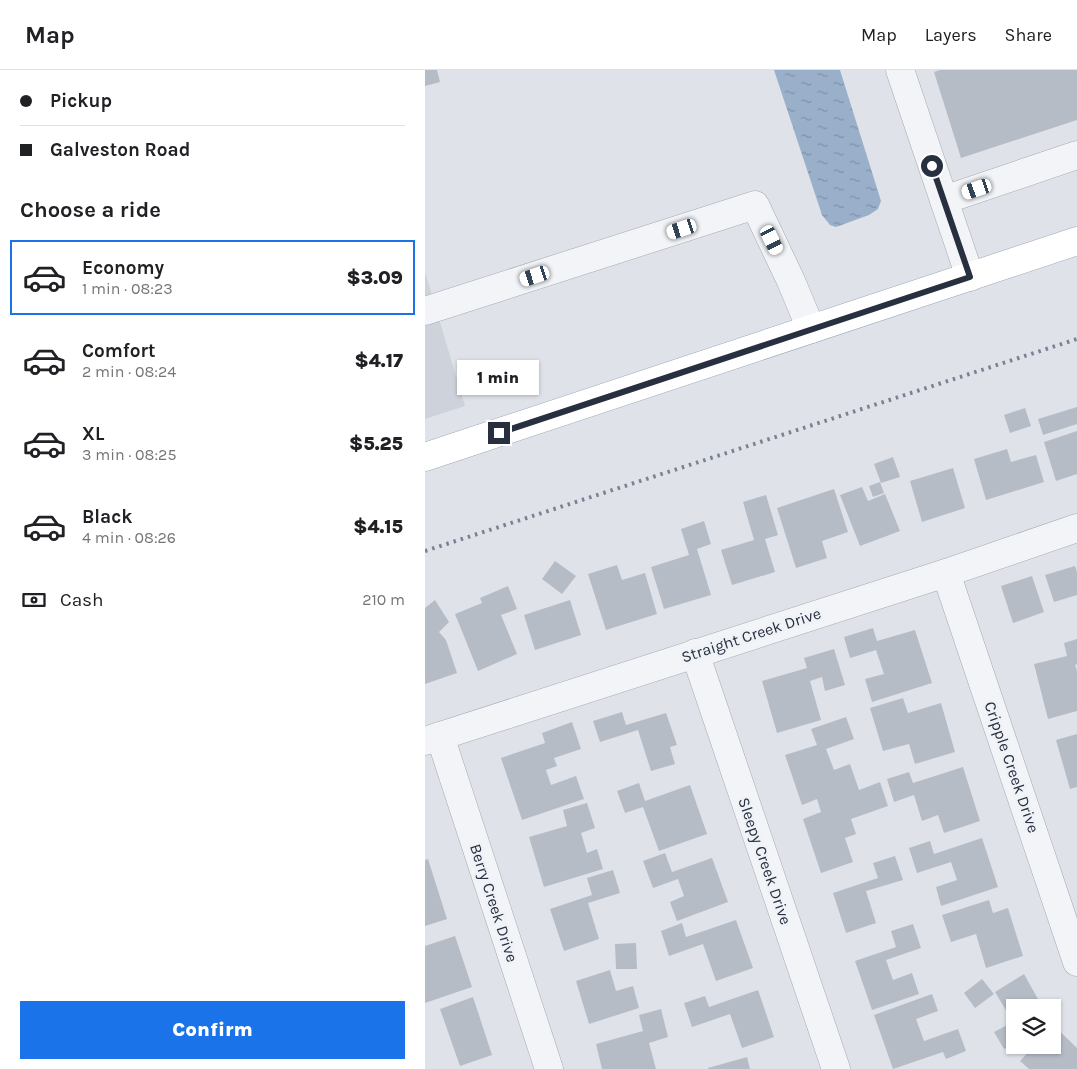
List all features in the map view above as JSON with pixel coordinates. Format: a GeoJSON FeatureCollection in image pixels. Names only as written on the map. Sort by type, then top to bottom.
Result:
{"type":"FeatureCollection","features":[{"type":"Feature","properties":{"kind":"main road"},"geometry":{"type":"LineString","coordinates":[[425,457],[1077,241]]}},
{"type":"Feature","properties":{"kind":"street"},"geometry":{"type":"LineString","coordinates":[[900,70],[970,277]]}},
{"type":"Feature","properties":{"kind":"street"},"geometry":{"type":"LineString","coordinates":[[944,200],[1077,155]]}},
{"type":"Feature","properties":{"kind":"street"},"geometry":{"type":"LineString","coordinates":[[425,310],[755,206],[791,280],[811,329]]}},
{"type":"Feature","properties":{"kind":"street","name":"Straight Creek Drive"},"geometry":{"type":"LineString","coordinates":[[433,739],[946,573],[1077,528]]}},
{"type":"Feature","properties":{"kind":"street","name":"Cripple Creek Drive"},"geometry":{"type":"LineString","coordinates":[[946,573],[1077,962]]}},
{"type":"Feature","properties":{"kind":"street","name":"Sleepy Creek Drive"},"geometry":{"type":"LineString","coordinates":[[695,653],[835,1069]]}},
{"type":"Feature","properties":{"kind":"street","name":"Berry Creek Drive"},"geometry":{"type":"LineString","coordinates":[[433,739],[549,1069]]}},
{"type":"Feature","properties":{"kind":"shaded area"},"geometry":{"type":"Polygon","coordinates":[[[425,272],[465,406],[425,419],[425,272]]]}},
{"type":"Feature","properties":{"kind":"water"},"geometry":{"type":"Polygon","coordinates":[[[774,70],[840,70],[881,201],[878,209],[869,215],[836,227],[830,225],[822,215],[774,70]]]}},
{"type":"Feature","properties":{"kind":"building"},"geometry":{"type":"Polygon","coordinates":[[[425,70],[437,70],[440,82],[425,86],[425,70]]]}},
{"type":"Feature","properties":{"kind":"building"},"geometry":{"type":"Polygon","coordinates":[[[940,70],[1077,70],[1077,120],[961,158],[934,72],[940,70]]]}},
{"type":"Feature","properties":{"kind":"building"},"geometry":{"type":"Polygon","coordinates":[[[1077,407],[1077,424],[1043,435],[1038,419],[1077,407]]]}},
{"type":"Feature","properties":{"kind":"building"},"geometry":{"type":"Polygon","coordinates":[[[1025,408],[1031,426],[1010,433],[1004,415],[1025,408]]]}},
{"type":"Feature","properties":{"kind":"building"},"geometry":{"type":"Polygon","coordinates":[[[1077,431],[1077,474],[1056,481],[1044,442],[1077,431]]]}},
{"type":"Feature","properties":{"kind":"building"},"geometry":{"type":"Polygon","coordinates":[[[1007,449],[1011,462],[1036,455],[1044,482],[986,500],[974,459],[1007,449]]]}},
{"type":"Feature","properties":{"kind":"building"},"geometry":{"type":"Polygon","coordinates":[[[893,457],[900,477],[881,483],[874,464],[893,457]]]}},
{"type":"Feature","properties":{"kind":"building"},"geometry":{"type":"Polygon","coordinates":[[[953,468],[965,508],[922,522],[910,481],[953,468]]]}},
{"type":"Feature","properties":{"kind":"building"},"geometry":{"type":"Polygon","coordinates":[[[880,482],[884,493],[873,497],[869,486],[880,482]]]}},
{"type":"Feature","properties":{"kind":"building"},"geometry":{"type":"Polygon","coordinates":[[[862,487],[868,501],[885,494],[900,531],[860,546],[840,495],[862,487]]]}},
{"type":"Feature","properties":{"kind":"building"},"geometry":{"type":"Polygon","coordinates":[[[834,489],[848,532],[822,541],[827,558],[796,568],[777,508],[834,489]]]}},
{"type":"Feature","properties":{"kind":"building"},"geometry":{"type":"Polygon","coordinates":[[[766,495],[778,535],[765,539],[775,572],[732,585],[721,550],[754,540],[743,502],[766,495]]]}},
{"type":"Feature","properties":{"kind":"building"},"geometry":{"type":"Polygon","coordinates":[[[704,521],[711,544],[697,549],[711,595],[664,609],[651,567],[689,555],[681,529],[704,521]]]}},
{"type":"Feature","properties":{"kind":"building"},"geometry":{"type":"Polygon","coordinates":[[[555,561],[576,576],[562,594],[542,579],[555,561]]]}},
{"type":"Feature","properties":{"kind":"building"},"geometry":{"type":"Polygon","coordinates":[[[617,565],[622,580],[645,573],[657,614],[606,630],[588,574],[617,565]]]}},
{"type":"Feature","properties":{"kind":"building"},"geometry":{"type":"Polygon","coordinates":[[[1075,566],[1077,572],[1077,595],[1054,602],[1045,575],[1075,566]]]}},
{"type":"Feature","properties":{"kind":"building"},"geometry":{"type":"Polygon","coordinates":[[[1032,576],[1044,612],[1013,623],[1001,586],[1032,576]]]}},
{"type":"Feature","properties":{"kind":"building"},"geometry":{"type":"Polygon","coordinates":[[[508,586],[517,609],[501,615],[517,654],[478,671],[455,614],[482,603],[480,598],[508,586]]]}},
{"type":"Feature","properties":{"kind":"building"},"geometry":{"type":"Polygon","coordinates":[[[435,600],[449,622],[439,632],[446,640],[457,673],[425,684],[425,608],[435,600]]]}},
{"type":"Feature","properties":{"kind":"building"},"geometry":{"type":"Polygon","coordinates":[[[570,600],[581,635],[535,650],[524,615],[570,600]]]}},
{"type":"Feature","properties":{"kind":"building"},"geometry":{"type":"Polygon","coordinates":[[[873,628],[877,641],[915,630],[932,683],[872,702],[865,679],[884,674],[876,650],[850,658],[844,637],[873,628]]]}},
{"type":"Feature","properties":{"kind":"building"},"geometry":{"type":"Polygon","coordinates":[[[1077,639],[1077,664],[1075,665],[1077,671],[1077,711],[1048,719],[1034,664],[1067,656],[1064,643],[1077,639]]]}},
{"type":"Feature","properties":{"kind":"building"},"geometry":{"type":"Polygon","coordinates":[[[834,649],[845,685],[825,691],[822,677],[810,681],[821,720],[777,733],[762,681],[807,668],[804,658],[834,649]]]}},
{"type":"Feature","properties":{"kind":"building"},"geometry":{"type":"Polygon","coordinates":[[[903,698],[908,713],[941,703],[955,752],[915,764],[909,744],[883,751],[870,708],[903,698]]]}},
{"type":"Feature","properties":{"kind":"building"},"geometry":{"type":"Polygon","coordinates":[[[622,712],[626,725],[666,713],[677,745],[670,747],[675,764],[651,771],[638,730],[600,742],[593,721],[622,712]]]}},
{"type":"Feature","properties":{"kind":"building"},"geometry":{"type":"Polygon","coordinates":[[[846,717],[854,739],[826,749],[834,770],[850,764],[859,790],[880,782],[888,806],[851,819],[856,834],[845,838],[853,862],[821,873],[803,819],[821,812],[817,799],[802,805],[785,755],[817,745],[811,729],[846,717]]]}},
{"type":"Feature","properties":{"kind":"building"},"geometry":{"type":"Polygon","coordinates":[[[572,722],[581,749],[554,758],[557,766],[546,770],[551,785],[576,776],[584,799],[522,820],[501,758],[545,743],[542,733],[572,722]]]}},
{"type":"Feature","properties":{"kind":"building"},"geometry":{"type":"Polygon","coordinates":[[[1077,734],[1077,787],[1070,789],[1056,740],[1077,734]]]}},
{"type":"Feature","properties":{"kind":"building"},"geometry":{"type":"Polygon","coordinates":[[[963,767],[980,821],[944,833],[938,815],[922,821],[914,795],[894,802],[887,779],[909,772],[913,783],[963,767]]]}},
{"type":"Feature","properties":{"kind":"building"},"geometry":{"type":"Polygon","coordinates":[[[639,783],[645,801],[690,785],[707,834],[659,851],[643,807],[625,813],[617,791],[639,783]]]}},
{"type":"Feature","properties":{"kind":"building"},"geometry":{"type":"Polygon","coordinates":[[[587,803],[595,828],[581,833],[587,853],[597,849],[603,869],[544,887],[529,837],[567,826],[563,810],[587,803]]]}},
{"type":"Feature","properties":{"kind":"building"},"geometry":{"type":"Polygon","coordinates":[[[982,838],[998,887],[941,906],[936,887],[957,880],[951,862],[917,873],[909,848],[930,841],[934,854],[982,838]]]}},
{"type":"Feature","properties":{"kind":"building"},"geometry":{"type":"Polygon","coordinates":[[[665,853],[672,872],[712,858],[728,902],[677,921],[670,902],[684,896],[678,879],[653,888],[643,861],[665,853]]]}},
{"type":"Feature","properties":{"kind":"building"},"geometry":{"type":"Polygon","coordinates":[[[895,856],[903,880],[866,891],[876,923],[846,933],[833,893],[878,878],[873,863],[895,856]]]}},
{"type":"Feature","properties":{"kind":"building"},"geometry":{"type":"Polygon","coordinates":[[[428,859],[447,919],[425,926],[425,860],[428,859]]]}},
{"type":"Feature","properties":{"kind":"building"},"geometry":{"type":"Polygon","coordinates":[[[613,870],[620,893],[588,903],[599,939],[564,951],[550,909],[592,895],[587,878],[613,870]]]}},
{"type":"Feature","properties":{"kind":"building"},"geometry":{"type":"Polygon","coordinates":[[[989,900],[993,913],[1008,908],[1023,956],[986,968],[976,934],[951,942],[942,915],[989,900]]]}},
{"type":"Feature","properties":{"kind":"building"},"geometry":{"type":"Polygon","coordinates":[[[736,920],[753,968],[716,981],[703,944],[669,956],[661,931],[682,923],[686,937],[736,920]]]}},
{"type":"Feature","properties":{"kind":"building"},"geometry":{"type":"Polygon","coordinates":[[[913,924],[921,948],[886,960],[893,980],[912,973],[919,994],[872,1010],[855,961],[896,947],[891,931],[913,924]]]}},
{"type":"Feature","properties":{"kind":"building"},"geometry":{"type":"Polygon","coordinates":[[[455,936],[472,987],[425,1003],[425,946],[455,936]]]}},
{"type":"Feature","properties":{"kind":"building"},"geometry":{"type":"Polygon","coordinates":[[[636,943],[637,969],[616,969],[615,944],[636,943]]]}},
{"type":"Feature","properties":{"kind":"building"},"geometry":{"type":"Polygon","coordinates":[[[610,970],[616,991],[633,986],[639,1008],[589,1024],[576,981],[610,970]]]}},
{"type":"Feature","properties":{"kind":"building"},"geometry":{"type":"Polygon","coordinates":[[[1024,974],[1038,999],[1006,999],[1006,1010],[995,992],[1024,974]]]}},
{"type":"Feature","properties":{"kind":"building"},"geometry":{"type":"Polygon","coordinates":[[[982,979],[994,994],[975,1008],[964,993],[982,979]]]}},
{"type":"Feature","properties":{"kind":"building"},"geometry":{"type":"Polygon","coordinates":[[[758,990],[774,1037],[742,1048],[730,1014],[692,1027],[684,1003],[705,996],[709,1007],[758,990]]]}},
{"type":"Feature","properties":{"kind":"building"},"geometry":{"type":"Polygon","coordinates":[[[932,994],[938,1011],[916,1019],[924,1041],[958,1029],[966,1051],[946,1059],[943,1052],[893,1069],[874,1015],[932,994]]]}},
{"type":"Feature","properties":{"kind":"building"},"geometry":{"type":"Polygon","coordinates":[[[473,997],[492,1055],[460,1066],[440,1009],[473,997]]]}},
{"type":"Feature","properties":{"kind":"building"},"geometry":{"type":"Polygon","coordinates":[[[661,1009],[668,1037],[649,1043],[656,1069],[602,1069],[596,1044],[643,1031],[639,1015],[661,1009]]]}},
{"type":"Feature","properties":{"kind":"building"},"geometry":{"type":"Polygon","coordinates":[[[1006,1026],[1006,1048],[1004,1049],[994,1032],[1006,1026]]]}},
{"type":"Feature","properties":{"kind":"building"},"geometry":{"type":"Polygon","coordinates":[[[1061,1033],[1077,1048],[1077,1069],[1029,1069],[1020,1061],[1027,1054],[1061,1054],[1061,1033]]]}},
{"type":"Feature","properties":{"kind":"building"},"geometry":{"type":"Polygon","coordinates":[[[747,1057],[750,1069],[708,1069],[708,1068],[747,1057]]]}},
{"type":"Feature","properties":{"kind":"railway"},"geometry":{"type":"LineString","coordinates":[[425,551],[1077,339]]}},
{"type":"Feature","properties":{"kind":"route"},"geometry":{"type":"LineString","coordinates":[[499,433],[970,277],[932,166]]}}]}
